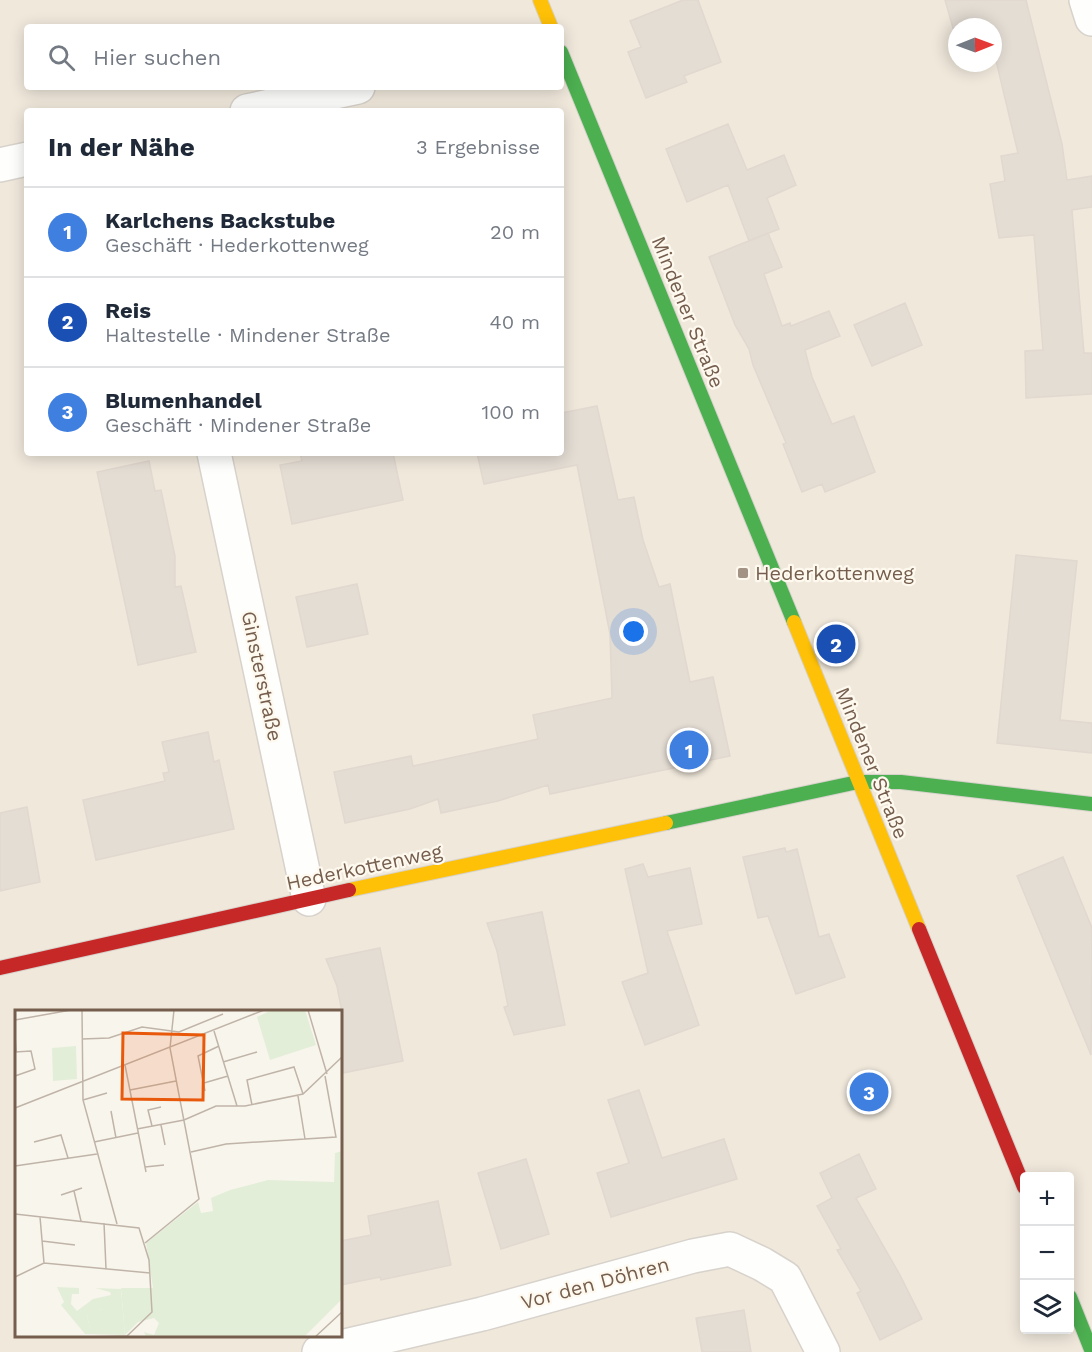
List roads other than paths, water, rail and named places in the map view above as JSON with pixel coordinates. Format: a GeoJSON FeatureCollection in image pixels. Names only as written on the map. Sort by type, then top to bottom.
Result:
{"type":"FeatureCollection","features":[{"type":"Feature","properties":{"kind":"main road"},"geometry":{"type":"LineString","coordinates":[[540,0],[550,24]]}},
{"type":"Feature","properties":{"kind":"main road","name":"Mindener Straße"},"geometry":{"type":"LineString","coordinates":[[564,59],[1020,1177]]}},
{"type":"Feature","properties":{"kind":"main road","name":"Hederkottenweg"},"geometry":{"type":"LineString","coordinates":[[0,968],[309,899],[858,782],[901,782],[1092,804]]}},
{"type":"Feature","properties":{"kind":"main road"},"geometry":{"type":"LineString","coordinates":[[1074,1307],[1092,1352]]}},
{"type":"Feature","properties":{"kind":"street"},"geometry":{"type":"LineString","coordinates":[[1086,0],[1092,19]]}},
{"type":"Feature","properties":{"kind":"street"},"geometry":{"type":"LineString","coordinates":[[261,108],[344,90]]}},
{"type":"Feature","properties":{"kind":"street"},"geometry":{"type":"LineString","coordinates":[[0,165],[24,160]]}},
{"type":"Feature","properties":{"kind":"street","name":"Ginsterstraße"},"geometry":{"type":"LineString","coordinates":[[215,456],[309,899]]}},
{"type":"Feature","properties":{"kind":"street","name":"Vor den Döhren"},"geometry":{"type":"LineString","coordinates":[[319,1352],[482,1314],[693,1256],[730,1250],[762,1264],[785,1278],[823,1352]]}},
{"type":"Feature","properties":{"kind":"place","name":"Hederkottenweg"},"geometry":{"type":"Point","coordinates":[743,573]}},
{"type":"Feature","properties":{"kind":"place","name":"Reis"},"geometry":{"type":"Point","coordinates":[836,644]}},
{"type":"Feature","properties":{"kind":"place","name":"Karlchens Backstube"},"geometry":{"type":"Point","coordinates":[689,750]}},
{"type":"Feature","properties":{"kind":"place","name":"Blumenhandel"},"geometry":{"type":"Point","coordinates":[869,1092]}}]}
